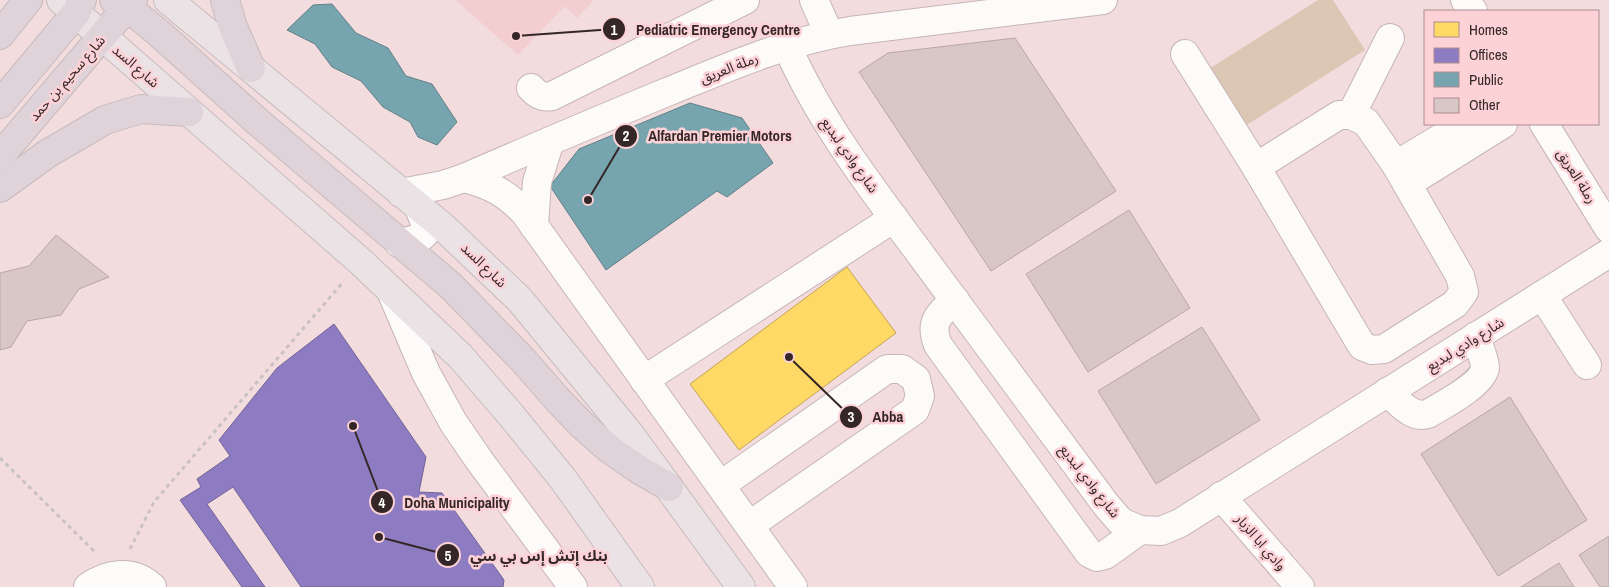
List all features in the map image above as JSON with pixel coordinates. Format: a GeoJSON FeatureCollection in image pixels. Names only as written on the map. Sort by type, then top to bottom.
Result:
{"type":"FeatureCollection","features":[{"type":"Feature","properties":{"kind":"highway"},"geometry":{"type":"LineString","coordinates":[[0,35],[28,0]]}},
{"type":"Feature","properties":{"kind":"highway"},"geometry":{"type":"LineString","coordinates":[[225,0],[233,27],[251,68]]}},
{"type":"Feature","properties":{"kind":"highway"},"geometry":{"type":"LineString","coordinates":[[120,2],[399,243],[452,286],[582,425],[609,449],[669,487]]}},
{"type":"Feature","properties":{"kind":"highway","name":"شارع سحيم بن حمد"},"geometry":{"type":"LineString","coordinates":[[0,156],[102,36],[120,2]]}},
{"type":"Feature","properties":{"kind":"highway"},"geometry":{"type":"LineString","coordinates":[[0,104],[73,4]]}},
{"type":"Feature","properties":{"kind":"highway"},"geometry":{"type":"LineString","coordinates":[[0,188],[47,154],[105,120],[141,109],[189,112]]}},
{"type":"Feature","properties":{"kind":"main road","name":"شارع السد"},"geometry":{"type":"LineString","coordinates":[[168,0],[410,200],[482,262],[520,300],[623,426],[741,587]]}},
{"type":"Feature","properties":{"kind":"main road","name":"شارع السد"},"geometry":{"type":"LineString","coordinates":[[73,4],[102,36],[361,262],[460,356],[563,479],[640,587]]}},
{"type":"Feature","properties":{"kind":"street"},"geometry":{"type":"LineString","coordinates":[[814,0],[829,34]]}},
{"type":"Feature","properties":{"kind":"street","name":"رملة العريق"},"geometry":{"type":"LineString","coordinates":[[410,200],[708,76],[787,46],[829,34],[1103,0]]}},
{"type":"Feature","properties":{"kind":"street"},"geometry":{"type":"LineString","coordinates":[[531,88],[540,95],[552,96],[726,4]]}},
{"type":"Feature","properties":{"kind":"street"},"geometry":{"type":"LineString","coordinates":[[1351,115],[1390,38]]}},
{"type":"Feature","properties":{"kind":"street","name":"شارع وادي لبديع"},"geometry":{"type":"LineString","coordinates":[[787,46],[816,106],[894,218],[1107,506],[1121,522],[1140,530],[1161,531],[1180,523],[1609,253]]}},
{"type":"Feature","properties":{"kind":"street"},"geometry":{"type":"LineString","coordinates":[[1185,54],[1256,167],[1362,346],[1372,350],[1384,349],[1455,304],[1464,292],[1460,276],[1401,174],[1366,122],[1351,115],[1339,115],[1256,167]]}},
{"type":"Feature","properties":{"kind":"street"},"geometry":{"type":"LineString","coordinates":[[1401,174],[1463,125]]}},
{"type":"Feature","properties":{"kind":"street"},"geometry":{"type":"LineString","coordinates":[[1401,174],[1501,125]]}},
{"type":"Feature","properties":{"kind":"street","name":"رملة العريق"},"geometry":{"type":"LineString","coordinates":[[1545,125],[1609,229]]}},
{"type":"Feature","properties":{"kind":"street"},"geometry":{"type":"LineString","coordinates":[[534,226],[537,182],[550,141]]}},
{"type":"Feature","properties":{"kind":"street"},"geometry":{"type":"LineString","coordinates":[[464,178],[484,183],[502,192],[526,213],[793,587]]}},
{"type":"Feature","properties":{"kind":"street"},"geometry":{"type":"LineString","coordinates":[[399,243],[419,239],[424,236],[427,229],[425,222],[410,200]]}},
{"type":"Feature","properties":{"kind":"street"},"geometry":{"type":"LineString","coordinates":[[644,380],[894,218]]}},
{"type":"Feature","properties":{"kind":"street","name":"شارع السد"},"geometry":{"type":"LineString","coordinates":[[391,291],[426,373],[453,422],[572,587]]}},
{"type":"Feature","properties":{"kind":"street"},"geometry":{"type":"LineString","coordinates":[[1542,295],[1587,365]]}},
{"type":"Feature","properties":{"kind":"street"},"geometry":{"type":"LineString","coordinates":[[955,300],[939,314],[935,324],[934,334],[938,345],[1089,553],[1097,557],[1105,555],[1140,530]]}},
{"type":"Feature","properties":{"kind":"street"},"geometry":{"type":"LineString","coordinates":[[1387,392],[1415,415],[1428,414],[1476,383],[1482,375],[1485,367],[1476,336]]}},
{"type":"Feature","properties":{"kind":"street"},"geometry":{"type":"LineString","coordinates":[[721,485],[887,369],[902,369],[916,379],[920,396],[915,410],[750,525]]}},
{"type":"Feature","properties":{"kind":"street","name":"وادي ابا الزبار"},"geometry":{"type":"LineString","coordinates":[[1221,496],[1300,587]]}},
{"type":"Feature","properties":{"kind":"street"},"geometry":{"type":"LineString","coordinates":[[88,587],[100,578],[118,574],[134,576],[152,587]]}},
{"type":"Feature","properties":{"kind":"path"},"geometry":{"type":"LineString","coordinates":[[0,458],[118,574],[154,502],[361,262]]}},
{"type":"Feature","properties":{"kind":"shaded area"},"geometry":{"type":"Polygon","coordinates":[[[455,0],[594,0],[577,18],[565,6],[518,55],[455,0]]]}},
{"type":"Feature","properties":{"kind":"shaded area"},"geometry":{"type":"Polygon","coordinates":[[[1318,0],[1333,0],[1365,50],[1245,126],[1209,69],[1318,0]]]}},
{"type":"Feature","properties":{"kind":"building: Homes"},"geometry":{"type":"Polygon","coordinates":[[[847,267],[896,333],[739,450],[690,384],[847,267]]]}},
{"type":"Feature","properties":{"kind":"building: Offices"},"geometry":{"type":"Polygon","coordinates":[[[334,324],[426,457],[419,492],[442,493],[504,580],[503,587],[301,587],[233,487],[207,504],[265,587],[242,587],[180,500],[201,487],[197,479],[230,456],[219,440],[277,368],[334,324]]]}},
{"type":"Feature","properties":{"kind":"building: Public"},"geometry":{"type":"Polygon","coordinates":[[[332,4],[356,33],[388,48],[406,76],[432,84],[457,122],[437,145],[418,137],[410,122],[383,107],[361,81],[332,67],[315,44],[287,30],[313,5],[332,4]]]}},
{"type":"Feature","properties":{"kind":"building: Public"},"geometry":{"type":"Polygon","coordinates":[[[690,103],[742,118],[773,163],[727,197],[717,191],[606,270],[550,186],[579,149],[690,103]]]}},
{"type":"Feature","properties":{"kind":"building: Other"},"geometry":{"type":"Polygon","coordinates":[[[1015,38],[1116,191],[991,271],[859,72],[888,53],[1015,38]]]}},
{"type":"Feature","properties":{"kind":"building: Other"},"geometry":{"type":"Polygon","coordinates":[[[1129,210],[1190,308],[1088,372],[1026,274],[1129,210]]]}},
{"type":"Feature","properties":{"kind":"building: Other"},"geometry":{"type":"Polygon","coordinates":[[[56,235],[109,277],[79,289],[61,315],[27,321],[11,347],[0,350],[0,273],[29,266],[56,235]]]}},
{"type":"Feature","properties":{"kind":"building: Other"},"geometry":{"type":"Polygon","coordinates":[[[1202,327],[1260,420],[1156,484],[1098,391],[1202,327]]]}},
{"type":"Feature","properties":{"kind":"building: Other"},"geometry":{"type":"Polygon","coordinates":[[[1510,397],[1587,520],[1498,576],[1421,454],[1510,397]]]}},
{"type":"Feature","properties":{"kind":"building: Other"},"geometry":{"type":"Polygon","coordinates":[[[1609,536],[1609,587],[1600,587],[1579,555],[1609,536]]]}},
{"type":"Feature","properties":{"kind":"building: Other"},"geometry":{"type":"Polygon","coordinates":[[[1559,563],[1574,587],[1521,587],[1559,563]]]}},
{"type":"Feature","properties":{"kind":"place","name":"Pediatric Emergency Centre"},"geometry":{"type":"Point","coordinates":[516,36]}},
{"type":"Feature","properties":{"kind":"place","name":"Alfardan Premier Motors"},"geometry":{"type":"Point","coordinates":[588,200]}},
{"type":"Feature","properties":{"kind":"place","name":"Abba"},"geometry":{"type":"Point","coordinates":[789,357]}},
{"type":"Feature","properties":{"kind":"place","name":"Doha Municipality"},"geometry":{"type":"Point","coordinates":[353,426]}},
{"type":"Feature","properties":{"kind":"place","name":"بنك إتش إس بي سي"},"geometry":{"type":"Point","coordinates":[379,537]}}]}
